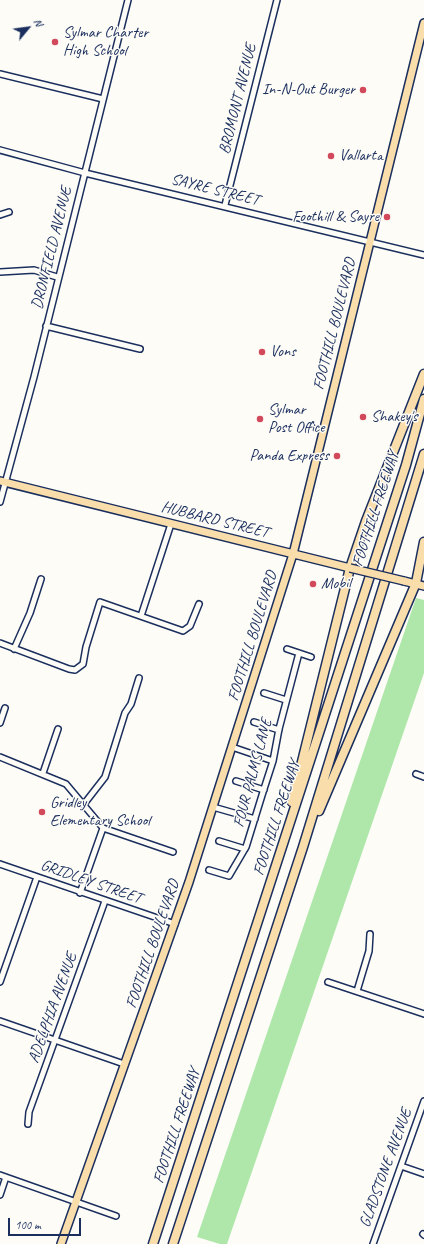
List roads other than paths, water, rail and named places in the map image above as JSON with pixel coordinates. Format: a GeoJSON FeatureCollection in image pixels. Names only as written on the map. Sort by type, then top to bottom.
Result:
{"type":"FeatureCollection","features":[{"type":"Feature","properties":{"kind":"highway"},"geometry":{"type":"LineString","coordinates":[[274,873],[350,568],[366,521],[424,374]]}},
{"type":"Feature","properties":{"kind":"highway","name":"FOOTHILL FREEWAY"},"geometry":{"type":"LineString","coordinates":[[153,1244],[406,465],[424,398]]}},
{"type":"Feature","properties":{"kind":"highway","name":"FOOTHILL FREEWAY"},"geometry":{"type":"LineString","coordinates":[[173,1244],[303,847],[424,454]]}},
{"type":"Feature","properties":{"kind":"highway"},"geometry":{"type":"LineString","coordinates":[[303,847],[420,584],[424,542]]}},
{"type":"Feature","properties":{"kind":"main road","name":"FOOTHILL BOULEVARD"},"geometry":{"type":"LineString","coordinates":[[61,1244],[175,924],[293,554],[424,23]]}},
{"type":"Feature","properties":{"kind":"main road","name":"HUBBARD STREET"},"geometry":{"type":"LineString","coordinates":[[3,481],[171,524],[420,584]]}},
{"type":"Feature","properties":{"kind":"street","name":"DRONFIELD AVENUE"},"geometry":{"type":"LineString","coordinates":[[0,502],[3,481],[46,326],[57,277],[85,173],[128,0]]}},
{"type":"Feature","properties":{"kind":"street","name":"BROMONT AVENUE"},"geometry":{"type":"LineString","coordinates":[[225,205],[277,0]]}},
{"type":"Feature","properties":{"kind":"street"},"geometry":{"type":"LineString","coordinates":[[0,74],[103,100]]}},
{"type":"Feature","properties":{"kind":"street","name":"SAYRE STREET"},"geometry":{"type":"LineString","coordinates":[[0,150],[85,173],[225,205],[303,226],[371,241],[424,255]]}},
{"type":"Feature","properties":{"kind":"street"},"geometry":{"type":"LineString","coordinates":[[0,215],[9,212]]}},
{"type":"Feature","properties":{"kind":"street"},"geometry":{"type":"LineString","coordinates":[[0,272],[34,270],[57,277]]}},
{"type":"Feature","properties":{"kind":"street"},"geometry":{"type":"LineString","coordinates":[[46,326],[140,350]]}},
{"type":"Feature","properties":{"kind":"street"},"geometry":{"type":"LineString","coordinates":[[141,616],[171,524]]}},
{"type":"Feature","properties":{"kind":"street"},"geometry":{"type":"LineString","coordinates":[[14,649],[30,613],[41,579]]}},
{"type":"Feature","properties":{"kind":"street"},"geometry":{"type":"LineString","coordinates":[[0,643],[75,670],[83,664],[86,647],[100,602],[183,631],[190,626],[199,604]]}},
{"type":"Feature","properties":{"kind":"street"},"geometry":{"type":"LineString","coordinates":[[287,649],[312,657]]}},
{"type":"Feature","properties":{"kind":"street","name":"FOUR PALMS LANE"},"geometry":{"type":"LineString","coordinates":[[209,870],[229,876],[245,849],[273,761],[298,653]]}},
{"type":"Feature","properties":{"kind":"street"},"geometry":{"type":"LineString","coordinates":[[84,804],[105,777],[125,713],[131,704],[139,678]]}},
{"type":"Feature","properties":{"kind":"street"},"geometry":{"type":"LineString","coordinates":[[264,693],[286,700]]}},
{"type":"Feature","properties":{"kind":"street"},"geometry":{"type":"LineString","coordinates":[[0,723],[5,708]]}},
{"type":"Feature","properties":{"kind":"street"},"geometry":{"type":"LineString","coordinates":[[254,722],[279,730]]}},
{"type":"Feature","properties":{"kind":"street"},"geometry":{"type":"LineString","coordinates":[[43,774],[58,729]]}},
{"type":"Feature","properties":{"kind":"street"},"geometry":{"type":"LineString","coordinates":[[232,747],[273,761]]}},
{"type":"Feature","properties":{"kind":"street"},"geometry":{"type":"LineString","coordinates":[[0,757],[66,784],[103,828],[173,852]]}},
{"type":"Feature","properties":{"kind":"street"},"geometry":{"type":"LineString","coordinates":[[416,774],[424,776]]}},
{"type":"Feature","properties":{"kind":"street"},"geometry":{"type":"LineString","coordinates":[[236,781],[264,790]]}},
{"type":"Feature","properties":{"kind":"street"},"geometry":{"type":"LineString","coordinates":[[213,807],[255,819]]}},
{"type":"Feature","properties":{"kind":"street"},"geometry":{"type":"LineString","coordinates":[[80,893],[103,828]]}},
{"type":"Feature","properties":{"kind":"street"},"geometry":{"type":"LineString","coordinates":[[218,841],[245,849]]}},
{"type":"Feature","properties":{"kind":"street","name":"GRIDLEY STREET"},"geometry":{"type":"LineString","coordinates":[[0,864],[80,893],[175,924]]}},
{"type":"Feature","properties":{"kind":"street"},"geometry":{"type":"LineString","coordinates":[[0,982],[37,877]]}},
{"type":"Feature","properties":{"kind":"street","name":"ADELPHIA AVENUE"},"geometry":{"type":"LineString","coordinates":[[28,1124],[29,1112],[105,901]]}},
{"type":"Feature","properties":{"kind":"street"},"geometry":{"type":"LineString","coordinates":[[357,991],[369,951],[370,934]]}},
{"type":"Feature","properties":{"kind":"street"},"geometry":{"type":"LineString","coordinates":[[328,982],[424,1014]]}},
{"type":"Feature","properties":{"kind":"street"},"geometry":{"type":"LineString","coordinates":[[0,1021],[124,1064]]}},
{"type":"Feature","properties":{"kind":"street","name":"GLADSTONE AVENUE"},"geometry":{"type":"LineString","coordinates":[[373,1244],[424,1101]]}},
{"type":"Feature","properties":{"kind":"street"},"geometry":{"type":"LineString","coordinates":[[401,1166],[424,1174]]}},
{"type":"Feature","properties":{"kind":"street"},"geometry":{"type":"LineString","coordinates":[[0,1175],[116,1216]]}},
{"type":"Feature","properties":{"kind":"street"},"geometry":{"type":"LineString","coordinates":[[0,1195],[6,1178]]}},
{"type":"Feature","properties":{"kind":"place","name":"Sylmar Charter High School"},"geometry":{"type":"Point","coordinates":[55,42]}},
{"type":"Feature","properties":{"kind":"place","name":"In-N-Out Burger"},"geometry":{"type":"Point","coordinates":[363,90]}},
{"type":"Feature","properties":{"kind":"place","name":"Vallarta"},"geometry":{"type":"Point","coordinates":[331,156]}},
{"type":"Feature","properties":{"kind":"place","name":"Foothill & Sayre"},"geometry":{"type":"Point","coordinates":[387,217]}},
{"type":"Feature","properties":{"kind":"place","name":"Vons"},"geometry":{"type":"Point","coordinates":[262,352]}},
{"type":"Feature","properties":{"kind":"place","name":"Shakey's"},"geometry":{"type":"Point","coordinates":[363,417]}},
{"type":"Feature","properties":{"kind":"place","name":"Sylmar Post Office"},"geometry":{"type":"Point","coordinates":[260,419]}},
{"type":"Feature","properties":{"kind":"place","name":"Panda Express"},"geometry":{"type":"Point","coordinates":[337,456]}},
{"type":"Feature","properties":{"kind":"place","name":"Mobil"},"geometry":{"type":"Point","coordinates":[313,584]}},
{"type":"Feature","properties":{"kind":"place","name":"Gridley Elementary School"},"geometry":{"type":"Point","coordinates":[42,812]}}]}
